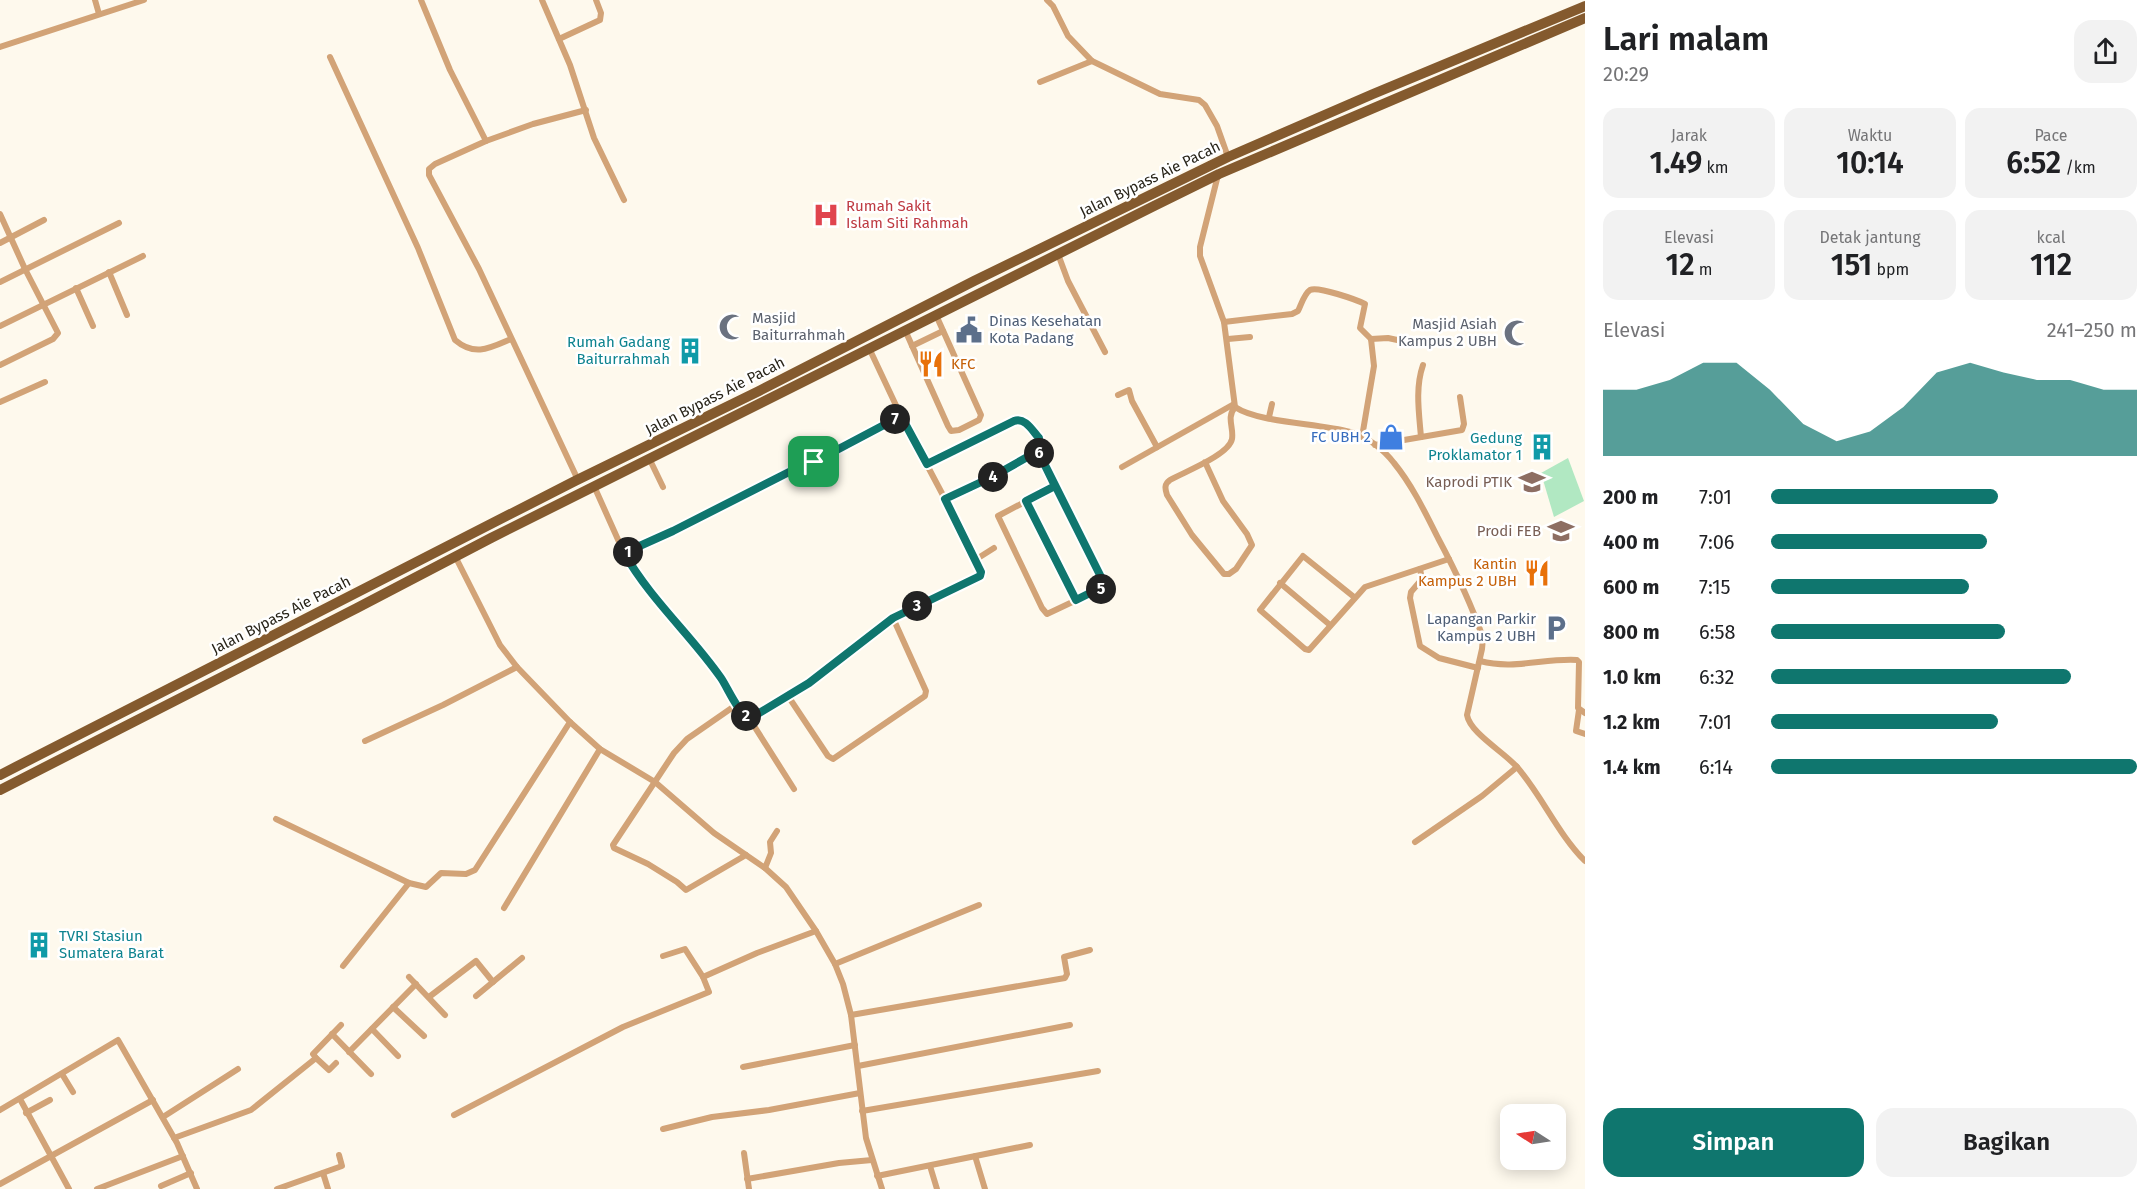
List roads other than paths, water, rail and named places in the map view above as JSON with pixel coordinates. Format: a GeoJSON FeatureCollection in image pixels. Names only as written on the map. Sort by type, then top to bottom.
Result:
{"type":"FeatureCollection","features":[{"type":"Feature","properties":{"kind":"highway","name":"Jalan Bypass Aie Pacah"},"geometry":{"type":"LineString","coordinates":[[0,775],[578,480],[678,438],[967,284],[1151,201],[1228,157],[1585,6]]}},
{"type":"Feature","properties":{"kind":"highway"},"geometry":{"type":"LineString","coordinates":[[0,790],[648,458],[678,438],[869,348],[1058,254],[1151,201],[1585,18]]}},
{"type":"Feature","properties":{"kind":"highway"},"geometry":{"type":"LineString","coordinates":[[1289,130],[1295,142]]}},
{"type":"Feature","properties":{"kind":"highway"},"geometry":{"type":"LineString","coordinates":[[124,712],[130,724]]}},
{"type":"Feature","properties":{"kind":"street"},"geometry":{"type":"LineString","coordinates":[[95,0],[99,14]]}},
{"type":"Feature","properties":{"kind":"street"},"geometry":{"type":"LineString","coordinates":[[0,46],[144,0]]}},
{"type":"Feature","properties":{"kind":"street"},"geometry":{"type":"LineString","coordinates":[[421,0],[450,70],[486,141]]}},
{"type":"Feature","properties":{"kind":"street"},"geometry":{"type":"LineString","coordinates":[[542,0],[586,110],[594,138],[624,200]]}},
{"type":"Feature","properties":{"kind":"street"},"geometry":{"type":"LineString","coordinates":[[559,39],[600,20],[601,13],[596,0]]}},
{"type":"Feature","properties":{"kind":"street"},"geometry":{"type":"LineString","coordinates":[[1047,0],[1053,6],[1068,36],[1092,61],[1160,94],[1199,100],[1211,113],[1228,157]]}},
{"type":"Feature","properties":{"kind":"street"},"geometry":{"type":"LineString","coordinates":[[330,57],[418,249],[455,340],[465,348],[474,350],[488,349],[511,339]]}},
{"type":"Feature","properties":{"kind":"street"},"geometry":{"type":"LineString","coordinates":[[1040,82],[1092,61]]}},
{"type":"Feature","properties":{"kind":"street"},"geometry":{"type":"LineString","coordinates":[[578,480],[479,269],[435,189],[428,171],[435,164],[486,141],[533,124],[586,110]]}},
{"type":"Feature","properties":{"kind":"street"},"geometry":{"type":"LineString","coordinates":[[1205,462],[1223,501],[1247,534],[1252,545],[1236,569],[1228,574],[1224,573],[1192,536],[1165,489],[1170,480],[1229,447],[1233,435],[1230,412],[1234,406],[1224,322],[1200,256],[1200,247],[1219,174]]}},
{"type":"Feature","properties":{"kind":"street"},"geometry":{"type":"LineString","coordinates":[[0,214],[58,333],[0,365]]}},
{"type":"Feature","properties":{"kind":"street"},"geometry":{"type":"LineString","coordinates":[[0,243],[44,219]]}},
{"type":"Feature","properties":{"kind":"street"},"geometry":{"type":"LineString","coordinates":[[0,282],[119,223]]}},
{"type":"Feature","properties":{"kind":"street"},"geometry":{"type":"LineString","coordinates":[[1058,254],[1068,281],[1105,352]]}},
{"type":"Feature","properties":{"kind":"street"},"geometry":{"type":"LineString","coordinates":[[0,326],[142,256]]}},
{"type":"Feature","properties":{"kind":"street"},"geometry":{"type":"LineString","coordinates":[[109,273],[126,315]]}},
{"type":"Feature","properties":{"kind":"street"},"geometry":{"type":"LineString","coordinates":[[76,288],[93,326]]}},
{"type":"Feature","properties":{"kind":"street"},"geometry":{"type":"LineString","coordinates":[[1224,322],[1292,314],[1298,311],[1308,291],[1316,289],[1365,304],[1360,328],[1371,339],[1374,366],[1362,436]]}},
{"type":"Feature","properties":{"kind":"street"},"geometry":{"type":"LineString","coordinates":[[905,330],[948,426],[951,431],[959,430],[979,420],[981,415],[936,315]]}},
{"type":"Feature","properties":{"kind":"street"},"geometry":{"type":"LineString","coordinates":[[912,346],[944,331]]}},
{"type":"Feature","properties":{"kind":"street"},"geometry":{"type":"LineString","coordinates":[[1227,339],[1250,337]]}},
{"type":"Feature","properties":{"kind":"street"},"geometry":{"type":"LineString","coordinates":[[1371,339],[1402,340]]}},
{"type":"Feature","properties":{"kind":"street"},"geometry":{"type":"LineString","coordinates":[[749,718],[809,683],[893,618],[980,576],[981,572],[869,348]]}},
{"type":"Feature","properties":{"kind":"street"},"geometry":{"type":"LineString","coordinates":[[1421,437],[1418,402],[1423,364]]}},
{"type":"Feature","properties":{"kind":"street"},"geometry":{"type":"LineString","coordinates":[[0,402],[45,382]]}},
{"type":"Feature","properties":{"kind":"street"},"geometry":{"type":"LineString","coordinates":[[1118,396],[1129,390],[1132,401],[1157,447]]}},
{"type":"Feature","properties":{"kind":"street"},"geometry":{"type":"LineString","coordinates":[[1375,445],[1462,430],[1464,424],[1461,397]]}},
{"type":"Feature","properties":{"kind":"street"},"geometry":{"type":"LineString","coordinates":[[1269,417],[1272,404]]}},
{"type":"Feature","properties":{"kind":"street"},"geometry":{"type":"LineString","coordinates":[[1234,406],[1244,412],[1353,432],[1375,445],[1393,462],[1430,522],[1449,559],[1483,638],[1484,644],[1467,715],[1468,721],[1476,731],[1517,767],[1584,856]]}},
{"type":"Feature","properties":{"kind":"street"},"geometry":{"type":"LineString","coordinates":[[1122,467],[1234,406]]}},
{"type":"Feature","properties":{"kind":"street"},"geometry":{"type":"LineString","coordinates":[[624,553],[673,531],[793,470],[814,462],[901,416]]}},
{"type":"Feature","properties":{"kind":"street"},"geometry":{"type":"LineString","coordinates":[[927,464],[1018,419],[1025,422],[1039,438],[1038,451],[1104,583],[1102,588],[1048,614],[1042,609],[999,517],[1000,513],[1055,486]]}},
{"type":"Feature","properties":{"kind":"street"},"geometry":{"type":"LineString","coordinates":[[945,499],[992,477],[1038,451]]}},
{"type":"Feature","properties":{"kind":"street"},"geometry":{"type":"LineString","coordinates":[[648,458],[663,488]]}},
{"type":"Feature","properties":{"kind":"street"},"geometry":{"type":"LineString","coordinates":[[594,486],[624,553],[645,586],[718,674],[736,705],[749,718],[794,789]]}},
{"type":"Feature","properties":{"kind":"street"},"geometry":{"type":"LineString","coordinates":[[1026,501],[1076,600]]}},
{"type":"Feature","properties":{"kind":"street"},"geometry":{"type":"LineString","coordinates":[[975,560],[994,548]]}},
{"type":"Feature","properties":{"kind":"street"},"geometry":{"type":"LineString","coordinates":[[455,556],[500,645],[517,667],[570,722],[600,749],[655,782],[714,832],[765,868],[786,887],[816,931],[835,964],[851,1015],[866,1138],[882,1189]]}},
{"type":"Feature","properties":{"kind":"street"},"geometry":{"type":"LineString","coordinates":[[1354,597],[1303,556],[1260,607],[1260,611],[1305,649],[1310,650],[1354,597],[1370,585],[1449,559]]}},
{"type":"Feature","properties":{"kind":"street"},"geometry":{"type":"LineString","coordinates":[[1420,569],[1422,579],[1411,592],[1410,598],[1420,646],[1439,658],[1479,665],[1501,666],[1576,660],[1579,662],[1582,711],[1576,731],[1585,734]]}},
{"type":"Feature","properties":{"kind":"street"},"geometry":{"type":"LineString","coordinates":[[1280,583],[1330,625]]}},
{"type":"Feature","properties":{"kind":"street"},"geometry":{"type":"LineString","coordinates":[[788,696],[828,756],[833,759],[925,696],[926,691],[893,618]]}},
{"type":"Feature","properties":{"kind":"street"},"geometry":{"type":"LineString","coordinates":[[365,741],[517,667]]}},
{"type":"Feature","properties":{"kind":"street"},"geometry":{"type":"LineString","coordinates":[[736,705],[687,739],[674,753],[614,842],[614,848],[648,864],[686,890],[746,855]]}},
{"type":"Feature","properties":{"kind":"street"},"geometry":{"type":"LineString","coordinates":[[276,819],[409,882],[426,887],[441,873],[466,874],[475,870],[570,722]]}},
{"type":"Feature","properties":{"kind":"street"},"geometry":{"type":"LineString","coordinates":[[504,908],[600,749]]}},
{"type":"Feature","properties":{"kind":"street"},"geometry":{"type":"LineString","coordinates":[[1415,842],[1517,767]]}},
{"type":"Feature","properties":{"kind":"street"},"geometry":{"type":"LineString","coordinates":[[765,868],[771,856],[770,842],[777,831]]}},
{"type":"Feature","properties":{"kind":"street"},"geometry":{"type":"LineString","coordinates":[[343,966],[409,882]]}},
{"type":"Feature","properties":{"kind":"street"},"geometry":{"type":"LineString","coordinates":[[835,964],[979,905]]}},
{"type":"Feature","properties":{"kind":"street"},"geometry":{"type":"LineString","coordinates":[[703,977],[757,953],[816,931]]}},
{"type":"Feature","properties":{"kind":"street"},"geometry":{"type":"LineString","coordinates":[[453,1115],[623,1028],[709,992],[703,977],[685,949],[663,957]]}},
{"type":"Feature","properties":{"kind":"street"},"geometry":{"type":"LineString","coordinates":[[851,1015],[1065,978],[1067,974],[1064,957],[1090,950]]}},
{"type":"Feature","properties":{"kind":"street"},"geometry":{"type":"LineString","coordinates":[[476,996],[522,958]]}},
{"type":"Feature","properties":{"kind":"street"},"geometry":{"type":"LineString","coordinates":[[429,997],[476,961],[493,982]]}},
{"type":"Feature","properties":{"kind":"street"},"geometry":{"type":"LineString","coordinates":[[409,977],[446,1015]]}},
{"type":"Feature","properties":{"kind":"street"},"geometry":{"type":"LineString","coordinates":[[349,1052],[416,984]]}},
{"type":"Feature","properties":{"kind":"street"},"geometry":{"type":"LineString","coordinates":[[393,1007],[424,1036]]}},
{"type":"Feature","properties":{"kind":"street"},"geometry":{"type":"LineString","coordinates":[[336,1063],[329,1070],[313,1054],[341,1025]]}},
{"type":"Feature","properties":{"kind":"street"},"geometry":{"type":"LineString","coordinates":[[858,1066],[1070,1025]]}},
{"type":"Feature","properties":{"kind":"street"},"geometry":{"type":"LineString","coordinates":[[372,1029],[398,1056]]}},
{"type":"Feature","properties":{"kind":"street"},"geometry":{"type":"LineString","coordinates":[[332,1034],[371,1074]]}},
{"type":"Feature","properties":{"kind":"street"},"geometry":{"type":"LineString","coordinates":[[0,1110],[118,1040],[163,1117],[197,1189]]}},
{"type":"Feature","properties":{"kind":"street"},"geometry":{"type":"LineString","coordinates":[[743,1067],[855,1045]]}},
{"type":"Feature","properties":{"kind":"street"},"geometry":{"type":"LineString","coordinates":[[174,1138],[251,1110],[316,1058]]}},
{"type":"Feature","properties":{"kind":"street"},"geometry":{"type":"LineString","coordinates":[[163,1117],[238,1069]]}},
{"type":"Feature","properties":{"kind":"street"},"geometry":{"type":"LineString","coordinates":[[862,1111],[1098,1071]]}},
{"type":"Feature","properties":{"kind":"street"},"geometry":{"type":"LineString","coordinates":[[62,1074],[73,1092]]}},
{"type":"Feature","properties":{"kind":"street"},"geometry":{"type":"LineString","coordinates":[[663,1129],[712,1117],[769,1110],[861,1093]]}},
{"type":"Feature","properties":{"kind":"street"},"geometry":{"type":"LineString","coordinates":[[20,1099],[69,1189]]}},
{"type":"Feature","properties":{"kind":"street"},"geometry":{"type":"LineString","coordinates":[[26,1113],[50,1100]]}},
{"type":"Feature","properties":{"kind":"street"},"geometry":{"type":"LineString","coordinates":[[0,1184],[153,1100]]}},
{"type":"Feature","properties":{"kind":"street"},"geometry":{"type":"LineString","coordinates":[[878,1176],[1030,1145]]}},
{"type":"Feature","properties":{"kind":"street"},"geometry":{"type":"LineString","coordinates":[[744,1152],[749,1189]]}},
{"type":"Feature","properties":{"kind":"street"},"geometry":{"type":"LineString","coordinates":[[277,1189],[342,1166],[339,1155]]}},
{"type":"Feature","properties":{"kind":"street"},"geometry":{"type":"LineString","coordinates":[[97,1189],[183,1156]]}},
{"type":"Feature","properties":{"kind":"street"},"geometry":{"type":"LineString","coordinates":[[975,1156],[985,1189]]}},
{"type":"Feature","properties":{"kind":"street"},"geometry":{"type":"LineString","coordinates":[[747,1179],[839,1163],[872,1160]]}},
{"type":"Feature","properties":{"kind":"street"},"geometry":{"type":"LineString","coordinates":[[930,1166],[937,1189]]}},
{"type":"Feature","properties":{"kind":"street"},"geometry":{"type":"LineString","coordinates":[[161,1186],[191,1173]]}},
{"type":"Feature","properties":{"kind":"street"},"geometry":{"type":"LineString","coordinates":[[323,1173],[328,1189]]}},
{"type":"Feature","properties":{"kind":"place","name":"Rumah Sakit Islam Siti Rahmah"},"geometry":{"type":"Point","coordinates":[826,215]}},
{"type":"Feature","properties":{"kind":"place","name":"Masjid Baiturrahmah"},"geometry":{"type":"Point","coordinates":[732,327]}},
{"type":"Feature","properties":{"kind":"place","name":"Dinas Kesehatan Kota Padang"},"geometry":{"type":"Point","coordinates":[969,330]}},
{"type":"Feature","properties":{"kind":"place","name":"Masjid Asiah Kampus 2 UBH"},"geometry":{"type":"Point","coordinates":[1517,333]}},
{"type":"Feature","properties":{"kind":"place","name":"Rumah Gadang Baiturrahmah"},"geometry":{"type":"Point","coordinates":[690,351]}},
{"type":"Feature","properties":{"kind":"place","name":"KFC"},"geometry":{"type":"Point","coordinates":[931,364]}},
{"type":"Feature","properties":{"kind":"place","name":"FC UBH 2"},"geometry":{"type":"Point","coordinates":[1391,437]}},
{"type":"Feature","properties":{"kind":"place","name":"Gedung Proklamator 1"},"geometry":{"type":"Point","coordinates":[1542,447]}},
{"type":"Feature","properties":{"kind":"place","name":"Kaprodi PTIK"},"geometry":{"type":"Point","coordinates":[1532,482]}},
{"type":"Feature","properties":{"kind":"place","name":"Prodi FEB"},"geometry":{"type":"Point","coordinates":[1561,531]}},
{"type":"Feature","properties":{"kind":"place","name":"Kantin Kampus 2 UBH"},"geometry":{"type":"Point","coordinates":[1537,573]}},
{"type":"Feature","properties":{"kind":"place","name":"Lapangan Parkir Kampus 2 UBH"},"geometry":{"type":"Point","coordinates":[1556,628]}},
{"type":"Feature","properties":{"kind":"place","name":"TVRI Stasiun Sumatera Barat"},"geometry":{"type":"Point","coordinates":[39,945]}}]}
